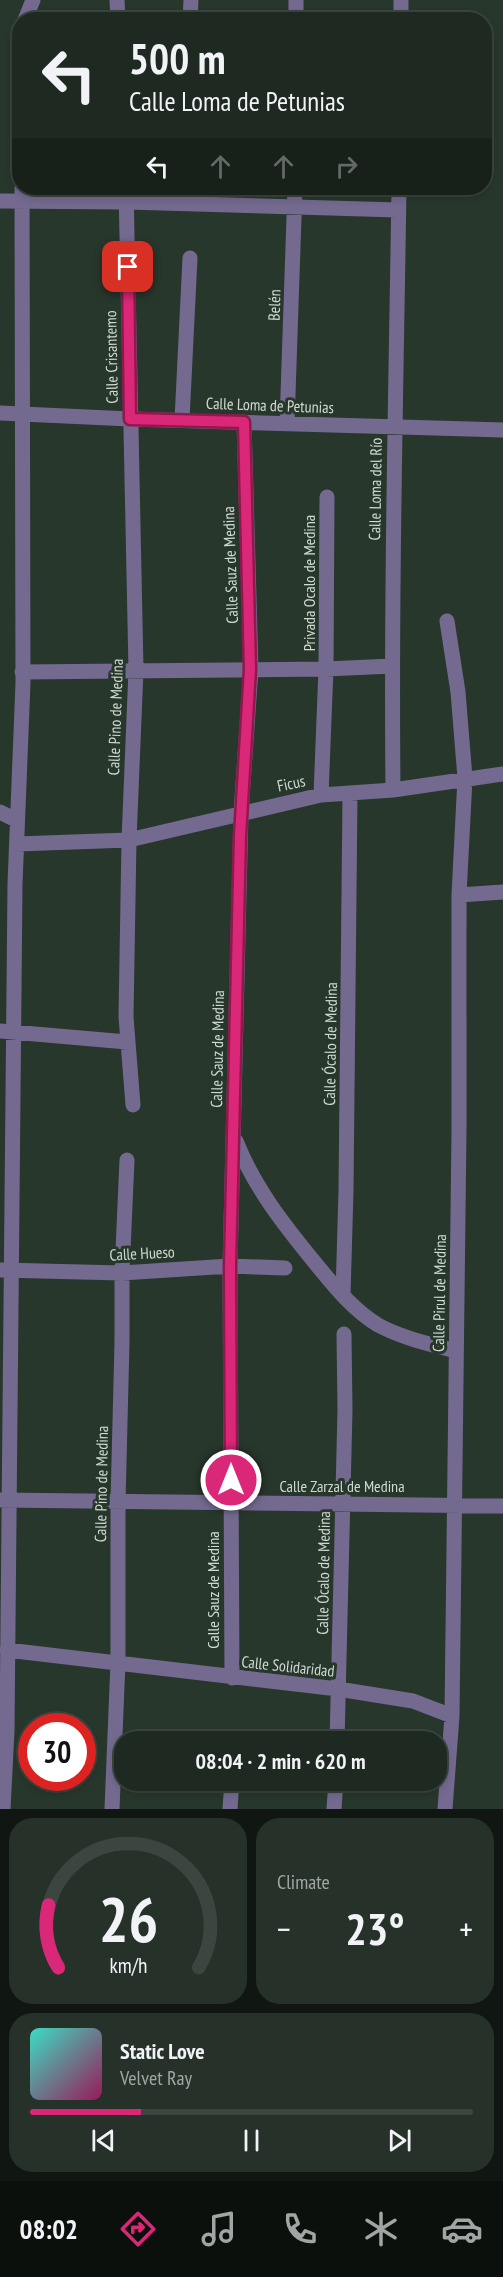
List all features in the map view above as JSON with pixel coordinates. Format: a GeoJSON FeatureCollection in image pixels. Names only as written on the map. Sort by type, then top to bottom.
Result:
{"type":"FeatureCollection","features":[{"type":"Feature","properties":{"kind":"street"},"geometry":{"type":"LineString","coordinates":[[0,201],[19,195]]}},
{"type":"Feature","properties":{"kind":"street"},"geometry":{"type":"LineString","coordinates":[[3,1809],[7,1731],[3,1675],[7,1650],[4,1499],[7,885],[17,843],[22,672],[22,195]]}},
{"type":"Feature","properties":{"kind":"street"},"geometry":{"type":"LineString","coordinates":[[127,195],[188,204],[398,210]]}},
{"type":"Feature","properties":{"kind":"street","name":"Calle Crisantemo"},"geometry":{"type":"LineString","coordinates":[[127,195],[130,419]]}},
{"type":"Feature","properties":{"kind":"street"},"geometry":{"type":"LineString","coordinates":[[188,195],[188,204]]}},
{"type":"Feature","properties":{"kind":"street","name":"Belén"},"geometry":{"type":"LineString","coordinates":[[287,424],[295,195]]}},
{"type":"Feature","properties":{"kind":"street","name":"Calle Loma del Río"},"geometry":{"type":"LineString","coordinates":[[393,790],[394,427],[399,195]]}},
{"type":"Feature","properties":{"kind":"street"},"geometry":{"type":"LineString","coordinates":[[182,420],[190,258]]}},
{"type":"Feature","properties":{"kind":"street","name":"Calle Loma de Petunias"},"geometry":{"type":"LineString","coordinates":[[0,413],[503,430]]}},
{"type":"Feature","properties":{"kind":"street","name":"Calle Pino de Medina"},"geometry":{"type":"LineString","coordinates":[[130,419],[136,670],[129,840],[126,1017],[133,1105]]}},
{"type":"Feature","properties":{"kind":"street","name":"Calle Sauz de Medina"},"geometry":{"type":"LineString","coordinates":[[232,1678],[230,1266],[241,813],[250,669],[244,422]]}},
{"type":"Feature","properties":{"kind":"street","name":"Privada Ocalo de Medina"},"geometry":{"type":"LineString","coordinates":[[321,795],[326,669],[327,497]]}},
{"type":"Feature","properties":{"kind":"street","name":"Calle Pirul de Medina"},"geometry":{"type":"LineString","coordinates":[[446,1809],[452,1716],[459,895],[465,778],[458,693],[447,621]]}},
{"type":"Feature","properties":{"kind":"street"},"geometry":{"type":"LineString","coordinates":[[22,672],[326,669],[392,666]]}},
{"type":"Feature","properties":{"kind":"street","name":"Ficus"},"geometry":{"type":"LineString","coordinates":[[17,843],[129,840],[321,795],[393,790],[503,774]]}},
{"type":"Feature","properties":{"kind":"street","name":"Calle Ócalo de Medina"},"geometry":{"type":"LineString","coordinates":[[343,1294],[350,794]]}},
{"type":"Feature","properties":{"kind":"street"},"geometry":{"type":"LineString","coordinates":[[0,812],[16,820]]}},
{"type":"Feature","properties":{"kind":"street"},"geometry":{"type":"LineString","coordinates":[[459,895],[503,892]]}},
{"type":"Feature","properties":{"kind":"street"},"geometry":{"type":"LineString","coordinates":[[7,1031],[128,1042]]}},
{"type":"Feature","properties":{"kind":"street"},"geometry":{"type":"LineString","coordinates":[[233,1135],[255,1181],[270,1205],[359,1311],[390,1331],[456,1351]]}},
{"type":"Feature","properties":{"kind":"street","name":"Calle Pino de Medina"},"geometry":{"type":"LineString","coordinates":[[119,1731],[118,1502],[122,1273],[127,1160]]}},
{"type":"Feature","properties":{"kind":"street","name":"Calle Hueso"},"geometry":{"type":"LineString","coordinates":[[6,1270],[122,1273],[230,1266],[285,1268]]}},
{"type":"Feature","properties":{"kind":"street","name":"Calle Ócalo de Medina"},"geometry":{"type":"LineString","coordinates":[[337,1731],[343,1504],[344,1334]]}},
{"type":"Feature","properties":{"kind":"street","name":"Calle Zarzal de Medina"},"geometry":{"type":"LineString","coordinates":[[4,1499],[503,1506]]}},
{"type":"Feature","properties":{"kind":"street","name":"Calle Solidaridad"},"geometry":{"type":"LineString","coordinates":[[7,1650],[338,1689],[414,1701],[452,1716]]}},
{"type":"Feature","properties":{"kind":"street","name":"Calle Pino de Medina"},"geometry":{"type":"LineString","coordinates":[[112,1809],[115,1791]]}},
{"type":"Feature","properties":{"kind":"street"},"geometry":{"type":"LineString","coordinates":[[230,1809],[231,1791]]}},
{"type":"Feature","properties":{"kind":"street"},"geometry":{"type":"LineString","coordinates":[[334,1809],[335,1791]]}},
{"type":"Feature","properties":{"kind":"route"},"geometry":{"type":"LineString","coordinates":[[128,267],[130,419],[244,422],[250,669],[240,836],[230,1266],[231,1480]]}}]}
